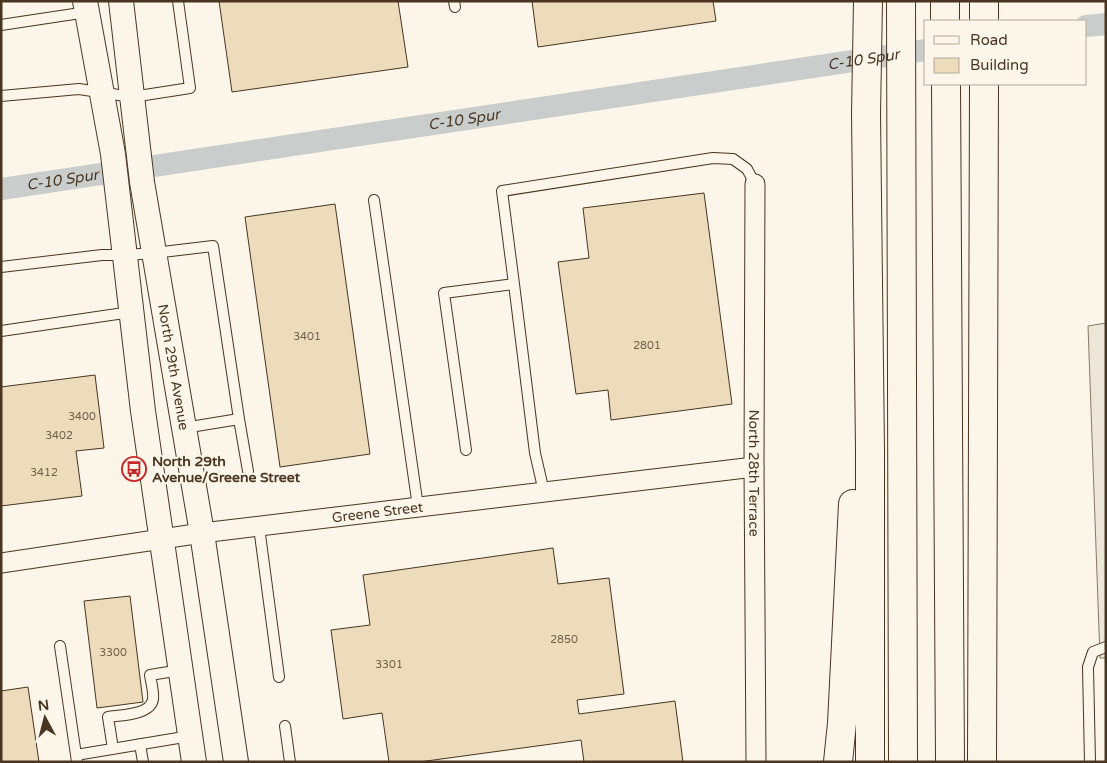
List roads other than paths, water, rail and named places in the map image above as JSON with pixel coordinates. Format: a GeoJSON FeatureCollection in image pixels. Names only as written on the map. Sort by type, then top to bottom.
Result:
{"type":"FeatureCollection","features":[{"type":"Feature","properties":{"kind":"highway"},"geometry":{"type":"LineString","coordinates":[[945,1],[945,20]]}},
{"type":"Feature","properties":{"kind":"highway"},"geometry":{"type":"LineString","coordinates":[[984,1],[984,20]]}},
{"type":"Feature","properties":{"kind":"highway"},"geometry":{"type":"LineString","coordinates":[[901,2],[903,762]]}},
{"type":"Feature","properties":{"kind":"highway"},"geometry":{"type":"LineString","coordinates":[[868,4],[866,114],[870,450],[870,762]]}},
{"type":"Feature","properties":{"kind":"highway"},"geometry":{"type":"LineString","coordinates":[[946,90],[950,762]]}},
{"type":"Feature","properties":{"kind":"highway"},"geometry":{"type":"LineString","coordinates":[[983,762],[984,91]]}},
{"type":"Feature","properties":{"kind":"highway"},"geometry":{"type":"LineString","coordinates":[[838,762],[842,723],[852,505],[870,450]]}},
{"type":"Feature","properties":{"kind":"street","name":"North 29th Avenue"},"geometry":{"type":"LineString","coordinates":[[121,1],[142,182],[202,533],[236,762]]}},
{"type":"Feature","properties":{"kind":"street"},"geometry":{"type":"LineString","coordinates":[[86,6],[114,154],[144,411],[194,762]]}},
{"type":"Feature","properties":{"kind":"street","name":"North 28th Terrace"},"geometry":{"type":"LineString","coordinates":[[755,184],[756,762]]}},
{"type":"Feature","properties":{"kind":"street","name":"Greene Street"},"geometry":{"type":"LineString","coordinates":[[1,563],[202,533],[754,467]]}},
{"type":"Feature","properties":{"kind":"lane"},"geometry":{"type":"LineString","coordinates":[[1,96],[79,89],[132,97],[190,88],[178,1]]}},
{"type":"Feature","properties":{"kind":"lane"},"geometry":{"type":"LineString","coordinates":[[1,25],[86,6]]}},
{"type":"Feature","properties":{"kind":"lane"},"geometry":{"type":"LineString","coordinates":[[544,492],[535,453],[502,191],[713,158],[733,159],[746,169],[755,184]]}},
{"type":"Feature","properties":{"kind":"lane"},"geometry":{"type":"LineString","coordinates":[[374,200],[418,507]]}},
{"type":"Feature","properties":{"kind":"lane"},"geometry":{"type":"LineString","coordinates":[[1,267],[102,255],[154,253],[213,246],[248,471]]}},
{"type":"Feature","properties":{"kind":"lane"},"geometry":{"type":"LineString","coordinates":[[466,450],[444,293],[514,284]]}},
{"type":"Feature","properties":{"kind":"lane"},"geometry":{"type":"LineString","coordinates":[[1,331],[132,312]]}},
{"type":"Feature","properties":{"kind":"lane"},"geometry":{"type":"LineString","coordinates":[[184,428],[239,419]]}},
{"type":"Feature","properties":{"kind":"lane"},"geometry":{"type":"LineString","coordinates":[[259,527],[279,677]]}},
{"type":"Feature","properties":{"kind":"lane"},"geometry":{"type":"LineString","coordinates":[[60,646],[76,758],[112,749],[190,736]]}},
{"type":"Feature","properties":{"kind":"lane"},"geometry":{"type":"LineString","coordinates":[[1090,762],[1088,667],[1093,652],[1106,647]]}},
{"type":"Feature","properties":{"kind":"lane"},"geometry":{"type":"LineString","coordinates":[[112,749],[108,718],[146,711],[154,699],[150,675],[181,670]]}},
{"type":"Feature","properties":{"kind":"lane"},"geometry":{"type":"LineString","coordinates":[[285,726],[290,762]]}},
{"type":"Feature","properties":{"kind":"lane"},"geometry":{"type":"LineString","coordinates":[[140,744],[143,762]]}},
{"type":"Feature","properties":{"kind":"waterway","name":"C-10 Spur"},"geometry":{"type":"LineString","coordinates":[[1087,26],[1106,24]]}},
{"type":"Feature","properties":{"kind":"waterway","name":"C-10 Spur"},"geometry":{"type":"LineString","coordinates":[[1,189],[924,50]]}},
{"type":"Feature","properties":{"kind":"place","name":"North 29th Avenue/Greene Street"},"geometry":{"type":"Point","coordinates":[134,469]}}]}
